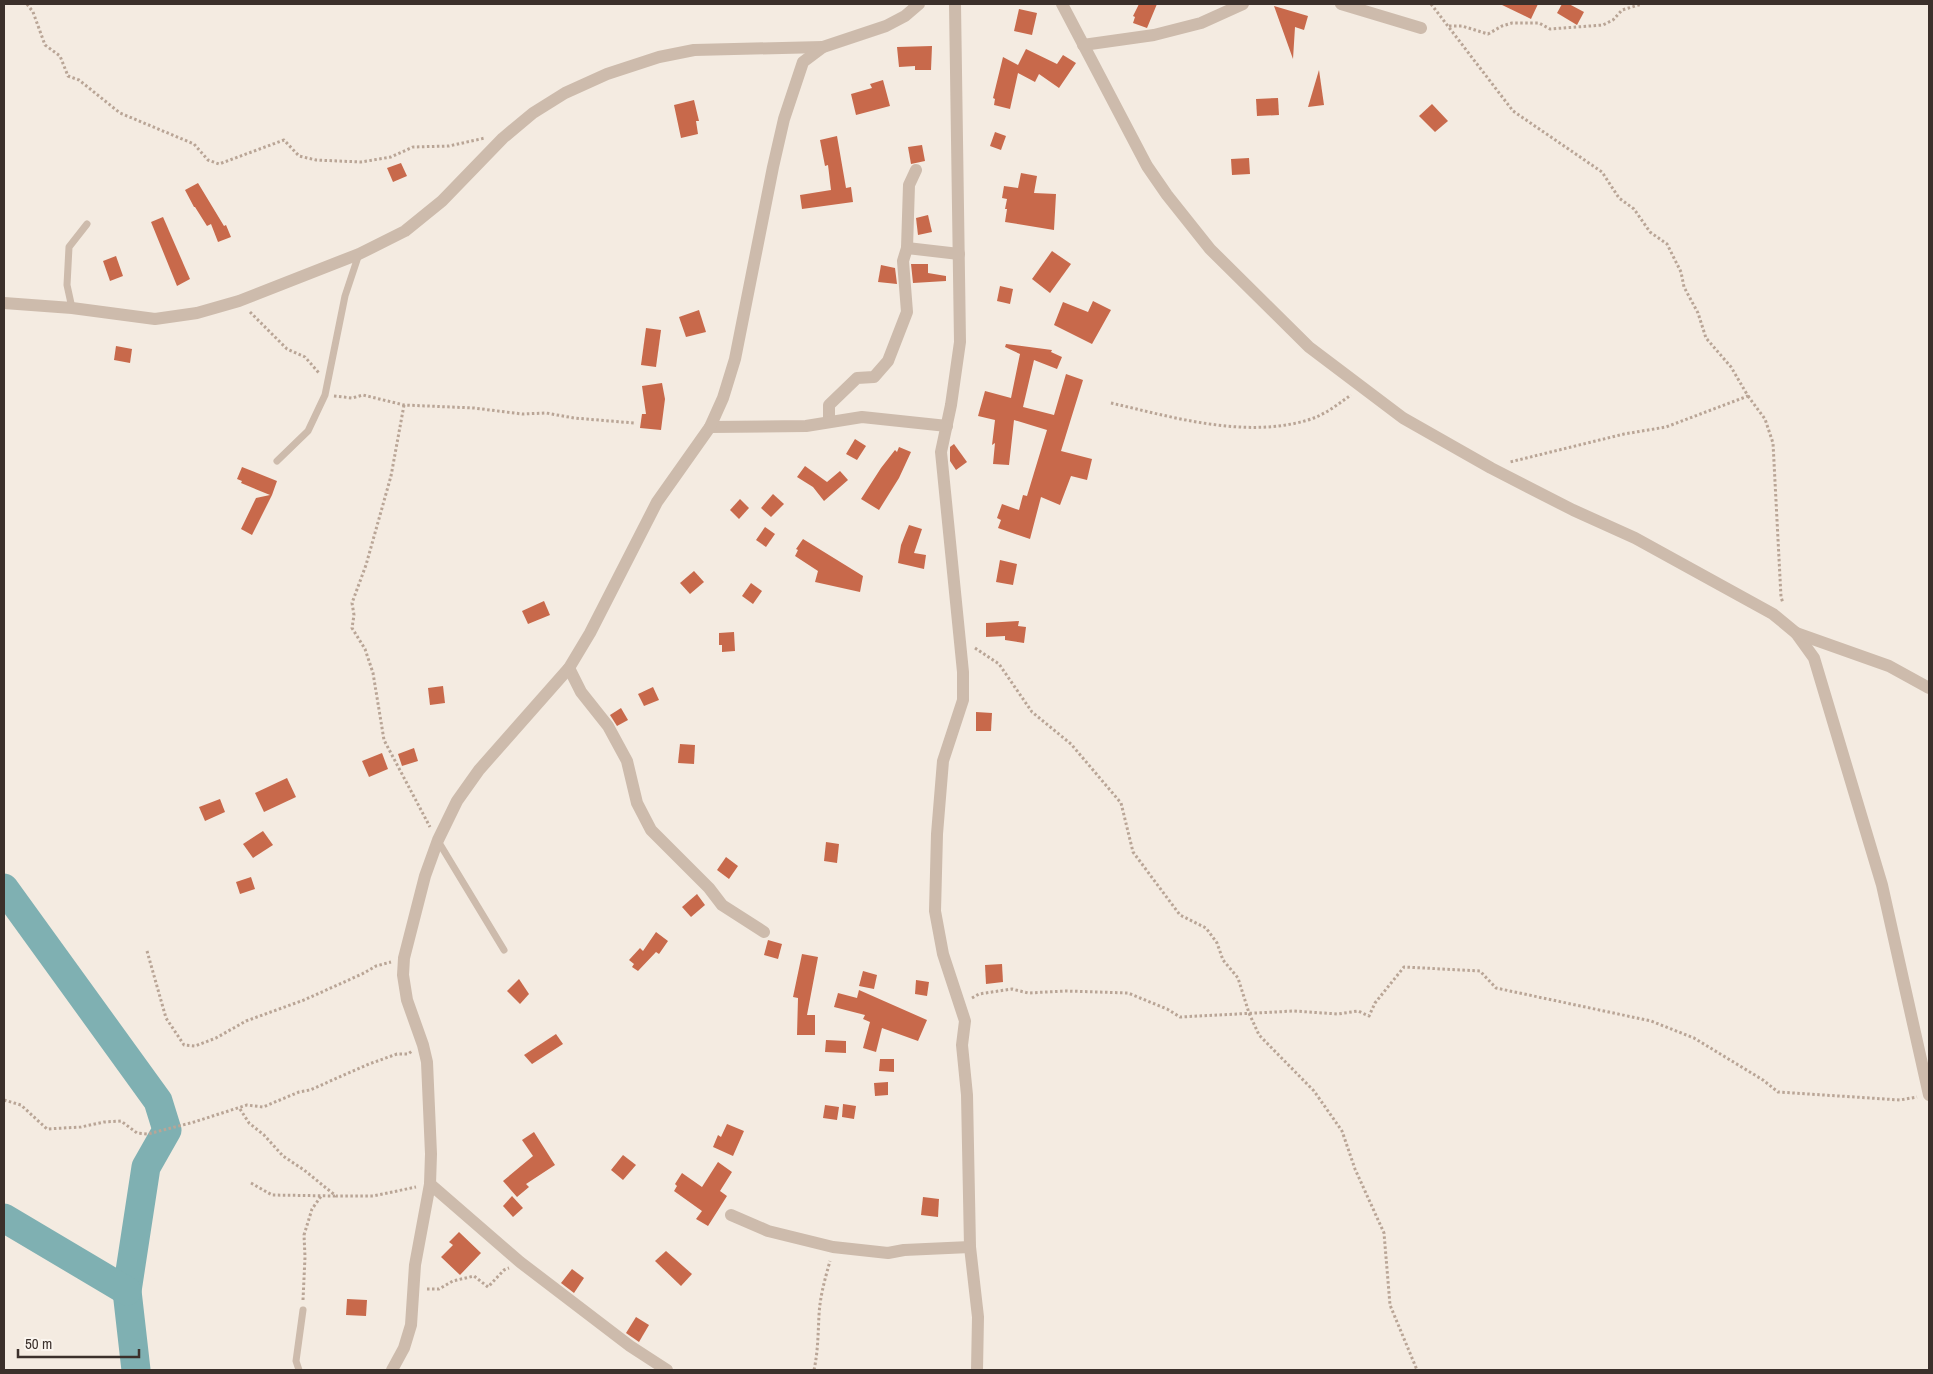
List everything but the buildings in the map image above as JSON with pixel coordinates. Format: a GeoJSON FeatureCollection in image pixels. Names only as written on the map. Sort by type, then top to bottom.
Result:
{"type":"FeatureCollection","features":[{"type":"Feature","properties":{"kind":"street"},"geometry":{"type":"LineString","coordinates":[[4,303],[72,308],[155,319],[197,313],[238,301],[359,254],[405,231],[442,201],[503,138],[533,112],[565,93],[607,74],[659,57],[694,50],[823,46],[886,26],[905,16],[919,4]]}},
{"type":"Feature","properties":{"kind":"street"},"geometry":{"type":"LineString","coordinates":[[955,4],[960,342],[941,452],[963,672],[962,700],[943,760],[937,834],[935,912],[943,954],[960,1003],[964,1021],[962,1045],[967,1095],[970,1246],[978,1317],[977,1370]]}},
{"type":"Feature","properties":{"kind":"street"},"geometry":{"type":"LineString","coordinates":[[1062,4],[1147,166],[1166,195],[1210,249],[1309,347],[1403,418],[1491,468],[1572,510],[1635,538],[1773,614],[1796,633],[1814,658],[1882,885],[1924,1096]]}},
{"type":"Feature","properties":{"kind":"street"},"geometry":{"type":"LineString","coordinates":[[1083,45],[1154,35],[1201,23],[1243,4]]}},
{"type":"Feature","properties":{"kind":"street"},"geometry":{"type":"LineString","coordinates":[[1341,4],[1421,28]]}},
{"type":"Feature","properties":{"kind":"street"},"geometry":{"type":"LineString","coordinates":[[392,1370],[406,1340],[410,1325],[415,1265],[430,1184],[427,1062],[423,1045],[406,1000],[403,975],[404,958],[425,876],[438,840],[457,801],[479,770],[569,668],[590,633],[657,502],[710,427],[723,398],[735,359],[784,119],[803,62],[823,46]]}},
{"type":"Feature","properties":{"kind":"street"},"geometry":{"type":"LineString","coordinates":[[829,422],[830,405],[857,378],[874,377],[888,361],[907,312],[903,261],[907,248],[909,185],[916,170]]}},
{"type":"Feature","properties":{"kind":"street"},"geometry":{"type":"LineString","coordinates":[[907,248],[958,254]]}},
{"type":"Feature","properties":{"kind":"street"},"geometry":{"type":"LineString","coordinates":[[710,427],[806,426],[862,417],[947,426]]}},
{"type":"Feature","properties":{"kind":"street"},"geometry":{"type":"LineString","coordinates":[[1796,633],[1889,666],[1929,688]]}},
{"type":"Feature","properties":{"kind":"street"},"geometry":{"type":"LineString","coordinates":[[569,668],[581,692],[608,726],[627,761],[638,803],[651,830],[709,888],[722,905],[764,932]]}},
{"type":"Feature","properties":{"kind":"street"},"geometry":{"type":"LineString","coordinates":[[430,1184],[520,1262],[630,1346],[667,1370]]}},
{"type":"Feature","properties":{"kind":"street"},"geometry":{"type":"LineString","coordinates":[[731,1215],[768,1231],[833,1247],[888,1253],[904,1250],[970,1246]]}},
{"type":"Feature","properties":{"kind":"lane"},"geometry":{"type":"LineString","coordinates":[[72,308],[67,285],[69,246],[87,224]]}},
{"type":"Feature","properties":{"kind":"lane"},"geometry":{"type":"LineString","coordinates":[[276,461],[308,431],[325,395],[345,296],[359,254]]}},
{"type":"Feature","properties":{"kind":"lane"},"geometry":{"type":"LineString","coordinates":[[438,840],[504,950]]}},
{"type":"Feature","properties":{"kind":"lane"},"geometry":{"type":"LineString","coordinates":[[300,1370],[296,1361],[303,1310]]}},
{"type":"Feature","properties":{"kind":"path"},"geometry":{"type":"LineString","coordinates":[[27,4],[33,12],[45,46],[60,56],[68,76],[79,80],[120,113],[194,144],[208,160],[219,164],[284,140],[299,156],[316,160],[361,162],[391,157],[413,147],[449,146],[481,138],[503,138]]}},
{"type":"Feature","properties":{"kind":"path"},"geometry":{"type":"LineString","coordinates":[[1431,4],[1513,111],[1602,172],[1619,198],[1634,209],[1650,232],[1667,244],[1681,272],[1684,287],[1698,313],[1706,338],[1731,367],[1748,396],[1765,419],[1773,443],[1781,597],[1784,606]]}},
{"type":"Feature","properties":{"kind":"path"},"geometry":{"type":"LineString","coordinates":[[1448,26],[1462,26],[1488,34],[1512,23],[1539,23],[1550,29],[1603,26],[1613,20],[1622,10],[1642,4]]}},
{"type":"Feature","properties":{"kind":"path"},"geometry":{"type":"LineString","coordinates":[[238,301],[287,349],[305,357],[319,374],[325,395],[352,398],[363,395],[404,405],[474,408],[522,414],[546,413],[574,418],[634,423]]}},
{"type":"Feature","properties":{"kind":"path"},"geometry":{"type":"LineString","coordinates":[[1110,402],[1180,419],[1232,426],[1273,426],[1308,420],[1326,412],[1362,387]]}},
{"type":"Feature","properties":{"kind":"path"},"geometry":{"type":"LineString","coordinates":[[1491,468],[1624,434],[1666,427],[1748,396]]}},
{"type":"Feature","properties":{"kind":"path"},"geometry":{"type":"LineString","coordinates":[[404,405],[391,476],[366,565],[352,603],[354,615],[352,628],[365,649],[373,673],[384,740],[438,840]]}},
{"type":"Feature","properties":{"kind":"path"},"geometry":{"type":"LineString","coordinates":[[960,639],[999,664],[1032,712],[1071,744],[1121,803],[1133,852],[1180,915],[1206,928],[1217,943],[1223,960],[1238,978],[1249,1014],[1259,1035],[1314,1091],[1342,1131],[1355,1169],[1384,1233],[1390,1305],[1417,1370]]}},
{"type":"Feature","properties":{"kind":"path"},"geometry":{"type":"LineString","coordinates":[[147,951],[166,1018],[184,1045],[195,1046],[216,1038],[246,1021],[304,1000],[376,966],[404,958]]}},
{"type":"Feature","properties":{"kind":"path"},"geometry":{"type":"LineString","coordinates":[[960,1003],[979,994],[1012,989],[1028,993],[1066,991],[1128,993],[1167,1009],[1180,1017],[1294,1011],[1338,1014],[1358,1011],[1369,1016],[1375,1003],[1404,967],[1480,970],[1496,988],[1651,1021],[1694,1038],[1763,1080],[1778,1092],[1900,1100],[1924,1096]]}},
{"type":"Feature","properties":{"kind":"path"},"geometry":{"type":"LineString","coordinates":[[4,1100],[21,1105],[47,1129],[81,1127],[104,1122],[122,1121],[137,1132],[148,1134],[247,1105],[263,1107],[299,1092],[310,1090],[369,1064],[397,1054],[408,1054],[423,1045]]}},
{"type":"Feature","properties":{"kind":"path"},"geometry":{"type":"LineString","coordinates":[[240,1108],[249,1123],[264,1135],[283,1156],[336,1196]]}},
{"type":"Feature","properties":{"kind":"path"},"geometry":{"type":"LineString","coordinates":[[252,1183],[272,1195],[336,1196],[373,1196],[430,1184]]}},
{"type":"Feature","properties":{"kind":"path"},"geometry":{"type":"LineString","coordinates":[[303,1310],[304,1235],[312,1209],[322,1195]]}},
{"type":"Feature","properties":{"kind":"path"},"geometry":{"type":"LineString","coordinates":[[814,1370],[814,1362],[820,1342],[819,1315],[822,1287],[833,1247]]}},
{"type":"Feature","properties":{"kind":"path"},"geometry":{"type":"LineString","coordinates":[[414,1291],[439,1289],[453,1281],[474,1276],[488,1287],[504,1270],[520,1262]]}},
{"type":"Feature","properties":{"kind":"waterway"},"geometry":{"type":"LineString","coordinates":[[4,888],[158,1101],[167,1130],[146,1167],[127,1291],[136,1370]]}},
{"type":"Feature","properties":{"kind":"waterway"},"geometry":{"type":"LineString","coordinates":[[4,1218],[127,1291]]}}]}
